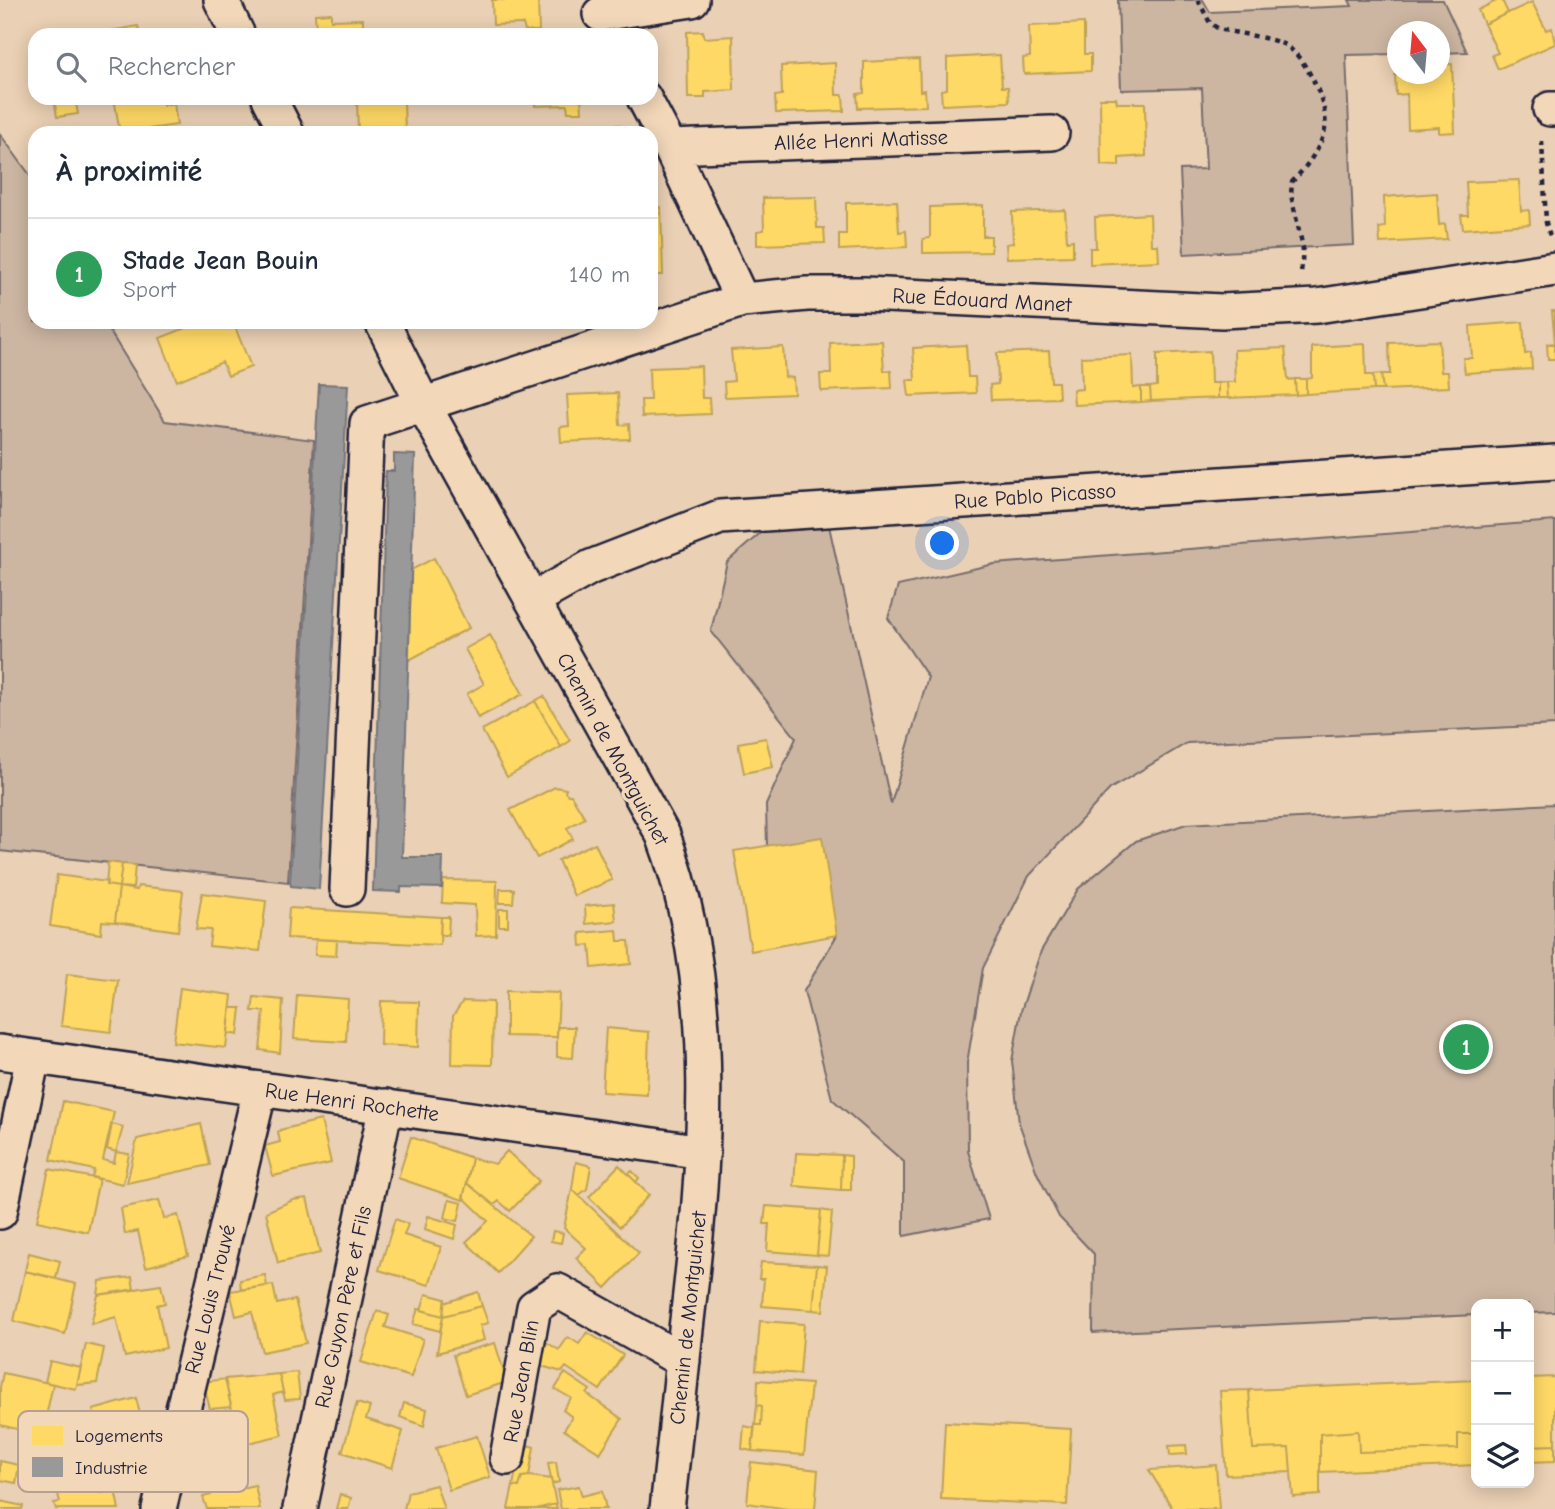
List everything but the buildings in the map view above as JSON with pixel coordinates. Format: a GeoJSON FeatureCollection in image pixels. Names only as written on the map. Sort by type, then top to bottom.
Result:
{"type":"FeatureCollection","features":[{"type":"Feature","properties":{"kind":"street"},"geometry":{"type":"LineString","coordinates":[[220,0],[234,28]]}},
{"type":"Feature","properties":{"kind":"street"},"geometry":{"type":"LineString","coordinates":[[602,16],[692,0]]}},
{"type":"Feature","properties":{"kind":"street"},"geometry":{"type":"LineString","coordinates":[[273,105],[283,126]]}},
{"type":"Feature","properties":{"kind":"street"},"geometry":{"type":"LineString","coordinates":[[648,105],[742,300]]}},
{"type":"Feature","properties":{"kind":"street","name":"Allée Henri Matisse"},"geometry":{"type":"LineString","coordinates":[[670,147],[1052,134]]}},
{"type":"Feature","properties":{"kind":"street","name":"Rue Édouard Manet"},"geometry":{"type":"LineString","coordinates":[[658,327],[742,300],[807,294],[865,294],[1222,311],[1317,306],[1553,255]]}},
{"type":"Feature","properties":{"kind":"street","name":"Chemin de Montguichet"},"geometry":{"type":"LineString","coordinates":[[386,329],[423,404],[663,835],[677,873],[694,964],[702,1035],[704,1152],[667,1509]]}},
{"type":"Feature","properties":{"kind":"street","name":"Rue Édouard Manet"},"geometry":{"type":"LineString","coordinates":[[347,889],[367,423],[653,329]]}},
{"type":"Feature","properties":{"kind":"street","name":"Rue Pablo Picasso"},"geometry":{"type":"LineString","coordinates":[[532,600],[592,566],[720,516],[1555,462]]}},
{"type":"Feature","properties":{"kind":"street","name":"Rue Henri Rochette"},"geometry":{"type":"LineString","coordinates":[[0,1052],[704,1152]]}},
{"type":"Feature","properties":{"kind":"street"},"geometry":{"type":"LineString","coordinates":[[0,1212],[33,1057]]}},
{"type":"Feature","properties":{"kind":"street","name":"Rue Louis Trouvé"},"geometry":{"type":"LineString","coordinates":[[183,1411],[260,1089]]}},
{"type":"Feature","properties":{"kind":"street","name":"Rue Guyon Père et Fils"},"geometry":{"type":"LineString","coordinates":[[300,1509],[386,1106]]}},
{"type":"Feature","properties":{"kind":"street","name":"Rue Jean Blin"},"geometry":{"type":"LineString","coordinates":[[507,1458],[534,1307],[558,1291],[683,1361]]}},
{"type":"Feature","properties":{"kind":"path"},"geometry":{"type":"LineString","coordinates":[[1198,0],[1210,23],[1219,29],[1284,45],[1302,61],[1314,79],[1326,117],[1325,132],[1309,164],[1292,181],[1291,195],[1303,248],[1298,306]]}},
{"type":"Feature","properties":{"kind":"path"},"geometry":{"type":"LineString","coordinates":[[1552,109],[1542,120],[1542,139],[1545,223],[1553,255]]}},
{"type":"Feature","properties":{"kind":"shaded area"},"geometry":{"type":"Polygon","coordinates":[[[1118,0],[1203,0],[1210,12],[1352,6],[1349,0],[1443,0],[1467,52],[1450,53],[1450,21],[1387,21],[1387,54],[1346,55],[1354,245],[1184,254],[1180,170],[1206,169],[1202,88],[1121,90],[1118,0]]]}},
{"type":"Feature","properties":{"kind":"shaded area"},"geometry":{"type":"Polygon","coordinates":[[[0,134],[28,172],[28,329],[108,329],[165,421],[314,440],[288,882],[0,851],[0,134]]]}},
{"type":"Feature","properties":{"kind":"shaded area"},"geometry":{"type":"Polygon","coordinates":[[[1555,521],[1555,725],[1187,743],[1110,789],[1029,876],[983,968],[967,1063],[968,1151],[989,1219],[904,1236],[904,1162],[832,1099],[804,991],[837,935],[767,846],[766,805],[796,738],[711,631],[727,562],[765,529],[829,526],[891,804],[928,677],[888,618],[898,586],[994,564],[1555,521]]]}},
{"type":"Feature","properties":{"kind":"shaded area"},"geometry":{"type":"Polygon","coordinates":[[[1555,804],[1555,1312],[1534,1313],[1534,1299],[1471,1299],[1471,1315],[1093,1333],[1094,1254],[1059,1217],[1037,1173],[1019,1123],[1012,1061],[1021,1011],[1041,951],[1078,889],[1136,841],[1186,824],[1555,804]]]}},
{"type":"Feature","properties":{"kind":"place","name":"Stade Jean Bouin"},"geometry":{"type":"Point","coordinates":[1466,1047]}}]}
